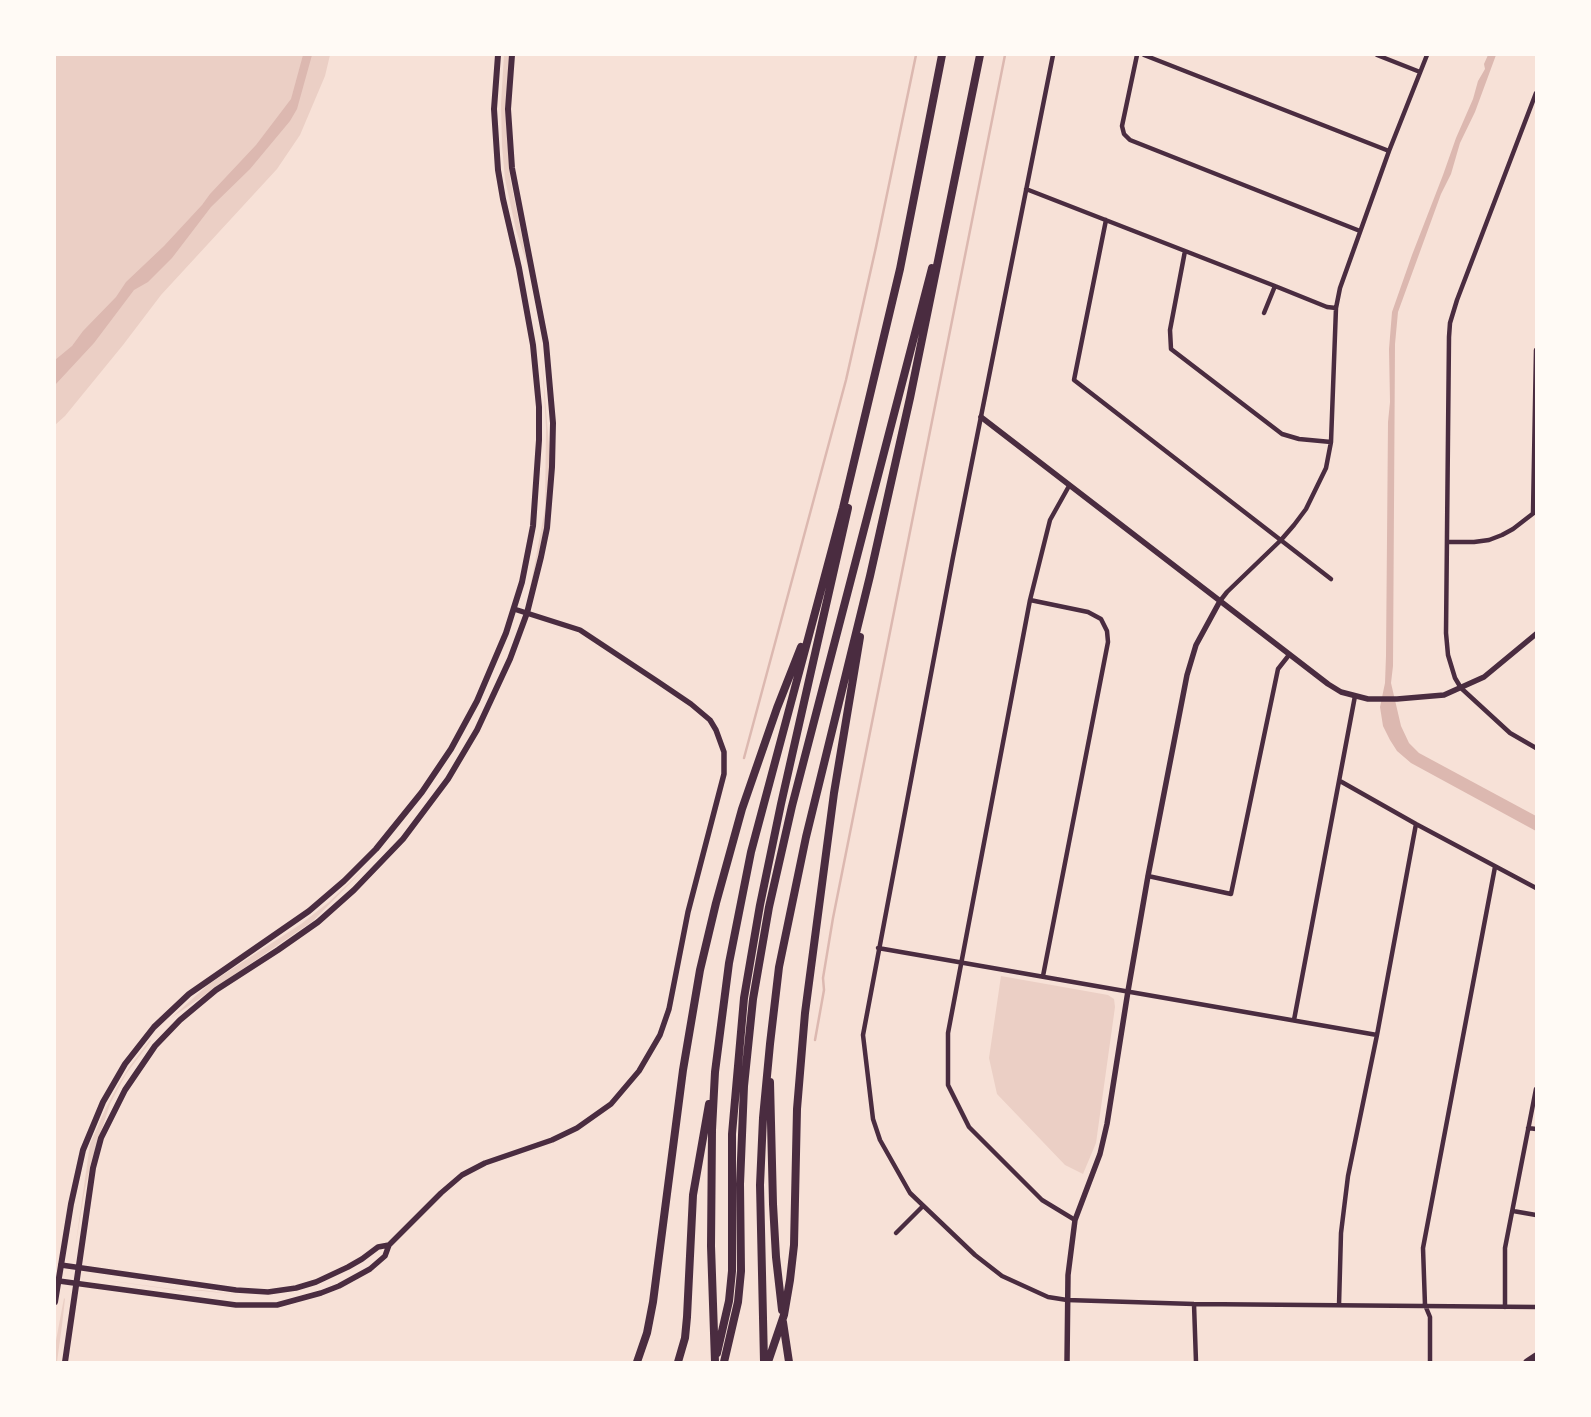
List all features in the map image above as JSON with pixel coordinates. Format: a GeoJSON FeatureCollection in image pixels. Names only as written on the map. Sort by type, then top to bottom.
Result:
{"type":"FeatureCollection","features":[{"type":"Feature","properties":{"kind":"highway"},"geometry":{"type":"LineString","coordinates":[[715,1362],[729,1301],[732,1271],[731,1167],[735,1085],[751,952],[816,646],[892,320],[900,269],[942,55]]}},
{"type":"Feature","properties":{"kind":"highway"},"geometry":{"type":"LineString","coordinates":[[764,1362],[760,1186],[763,1118],[779,967],[793,894],[870,576],[910,398],[980,55]]}},
{"type":"Feature","properties":{"kind":"highway"},"geometry":{"type":"LineString","coordinates":[[724,1362],[738,1302],[741,1271],[740,1144],[744,1086],[753,999],[768,907],[792,806],[956,175]]}},
{"type":"Feature","properties":{"kind":"highway"},"geometry":{"type":"LineString","coordinates":[[678,1362],[685,1338],[687,1317],[696,1171],[715,1072],[728,963],[739,908],[814,612],[843,508],[900,269]]}},
{"type":"Feature","properties":{"kind":"highway"},"geometry":{"type":"LineString","coordinates":[[768,1362],[784,1315],[790,1280],[794,1245],[797,1108],[805,1013],[834,793],[870,576]]}},
{"type":"Feature","properties":{"kind":"highway"},"geometry":{"type":"LineString","coordinates":[[637,1362],[653,1302],[683,1070],[700,970],[708,936],[742,809],[777,708],[814,612]]}},
{"type":"Feature","properties":{"kind":"highway"},"geometry":{"type":"LineString","coordinates":[[770,1044],[773,1204],[776,1257],[789,1362]]}},
{"type":"Feature","properties":{"kind":"highway"},"geometry":{"type":"LineString","coordinates":[[715,1072],[710,1187],[715,1362]]}},
{"type":"Feature","properties":{"kind":"highway"},"geometry":{"type":"LineString","coordinates":[[1527,1362],[1536,1356]]}},
{"type":"Feature","properties":{"kind":"main road"},"geometry":{"type":"LineString","coordinates":[[55,1302],[58,1265],[83,1150],[103,1102],[125,1064],[154,1027],[177,1005],[208,980],[271,939],[309,911],[360,866],[392,831],[432,778],[466,724],[488,678],[514,609],[524,573],[533,526],[538,466],[539,407],[529,322],[498,170],[494,109],[498,55]]}},
{"type":"Feature","properties":{"kind":"main road"},"geometry":{"type":"LineString","coordinates":[[65,1362],[86,1206],[96,1154],[114,1108],[136,1071],[163,1036],[198,1005],[318,922],[354,890],[403,839],[448,779],[477,730],[510,660],[527,613],[546,528],[552,467],[553,424],[546,343],[512,168],[508,109],[512,55]]}},
{"type":"Feature","properties":{"kind":"street"},"geometry":{"type":"LineString","coordinates":[[1053,55],[878,948],[863,1035],[873,1118],[880,1140],[910,1193],[975,1255],[1002,1276],[1048,1297],[1067,1300],[1194,1304],[1536,1308]]}},
{"type":"Feature","properties":{"kind":"street"},"geometry":{"type":"LineString","coordinates":[[1137,55],[1122,126],[1124,134],[1130,140],[1360,231]]}},
{"type":"Feature","properties":{"kind":"street"},"geometry":{"type":"LineString","coordinates":[[1144,55],[1389,151]]}},
{"type":"Feature","properties":{"kind":"street"},"geometry":{"type":"LineString","coordinates":[[1377,55],[1420,72]]}},
{"type":"Feature","properties":{"kind":"street"},"geometry":{"type":"LineString","coordinates":[[1068,1362],[1068,1275],[1076,1220],[1100,1154],[1107,1124],[1148,876],[1190,662],[1201,632],[1220,601],[1281,540],[1306,509],[1326,468],[1331,442],[1336,308],[1340,288],[1389,151],[1427,55]]}},
{"type":"Feature","properties":{"kind":"street"},"geometry":{"type":"LineString","coordinates":[[1536,93],[1460,290],[1450,323],[1447,644],[1451,666],[1462,688],[1510,733],[1536,748]]}},
{"type":"Feature","properties":{"kind":"street"},"geometry":{"type":"LineString","coordinates":[[1026,189],[1328,307],[1336,308]]}},
{"type":"Feature","properties":{"kind":"street"},"geometry":{"type":"LineString","coordinates":[[1106,220],[1074,380],[1331,579]]}},
{"type":"Feature","properties":{"kind":"street"},"geometry":{"type":"LineString","coordinates":[[1185,252],[1170,330],[1171,349],[1282,434],[1299,439],[1331,442]]}},
{"type":"Feature","properties":{"kind":"street"},"geometry":{"type":"LineString","coordinates":[[1264,314],[1274,286]]}},
{"type":"Feature","properties":{"kind":"street"},"geometry":{"type":"LineString","coordinates":[[1448,542],[1489,540],[1513,529],[1535,512],[1536,350]]}},
{"type":"Feature","properties":{"kind":"street"},"geometry":{"type":"LineString","coordinates":[[981,417],[1289,655],[1328,684],[1355,696],[1397,699],[1444,695],[1484,677],[1536,634]]}},
{"type":"Feature","properties":{"kind":"street"},"geometry":{"type":"LineString","coordinates":[[1069,486],[1050,520],[1030,600],[960,962],[948,1033],[948,1085],[969,1127],[1042,1200],[1076,1220]]}},
{"type":"Feature","properties":{"kind":"street"},"geometry":{"type":"LineString","coordinates":[[1030,600],[1088,612],[1101,619],[1107,630],[1108,642],[1043,976]]}},
{"type":"Feature","properties":{"kind":"street"},"geometry":{"type":"LineString","coordinates":[[57,1281],[221,1304],[267,1306],[285,1304],[321,1293],[370,1269],[385,1256],[389,1246],[441,1193],[462,1175],[484,1163],[552,1140],[577,1128],[610,1104],[639,1071],[660,1035],[669,1009],[688,912],[722,784],[725,763],[721,741],[710,720],[701,712],[585,633],[564,624],[514,609]]}},
{"type":"Feature","properties":{"kind":"street"},"geometry":{"type":"LineString","coordinates":[[1148,876],[1231,894],[1278,670],[1289,655]]}},
{"type":"Feature","properties":{"kind":"street"},"geometry":{"type":"LineString","coordinates":[[1294,1020],[1355,696]]}},
{"type":"Feature","properties":{"kind":"street"},"geometry":{"type":"LineString","coordinates":[[1340,780],[1494,867],[1536,888]]}},
{"type":"Feature","properties":{"kind":"street"},"geometry":{"type":"LineString","coordinates":[[1339,1305],[1341,1233],[1348,1176],[1377,1034],[1416,824]]}},
{"type":"Feature","properties":{"kind":"street"},"geometry":{"type":"LineString","coordinates":[[1430,1362],[1430,1317],[1425,1306],[1423,1248],[1494,867]]}},
{"type":"Feature","properties":{"kind":"street"},"geometry":{"type":"LineString","coordinates":[[878,948],[1377,1034]]}},
{"type":"Feature","properties":{"kind":"street"},"geometry":{"type":"LineString","coordinates":[[1505,1307],[1505,1248],[1536,1089]]}},
{"type":"Feature","properties":{"kind":"street"},"geometry":{"type":"LineString","coordinates":[[1528,1128],[1536,1129]]}},
{"type":"Feature","properties":{"kind":"street"},"geometry":{"type":"LineString","coordinates":[[896,1233],[923,1206]]}},
{"type":"Feature","properties":{"kind":"street"},"geometry":{"type":"LineString","coordinates":[[1513,1211],[1536,1215]]}},
{"type":"Feature","properties":{"kind":"street"},"geometry":{"type":"LineString","coordinates":[[58,1265],[236,1290],[268,1292],[296,1288],[316,1282],[348,1267],[378,1247],[389,1246]]}},
{"type":"Feature","properties":{"kind":"street"},"geometry":{"type":"LineString","coordinates":[[1194,1304],[1196,1362]]}},
{"type":"Feature","properties":{"kind":"shaded area"},"geometry":{"type":"Polygon","coordinates":[[[55,55],[330,55],[325,76],[300,135],[277,169],[161,295],[123,345],[65,416],[55,425],[55,55]]]}},
{"type":"Feature","properties":{"kind":"shaded area"},"geometry":{"type":"Polygon","coordinates":[[[303,55],[312,55],[297,109],[290,121],[250,169],[211,207],[172,258],[148,282],[134,290],[94,343],[55,385],[55,360],[72,346],[83,331],[116,297],[126,282],[164,246],[202,205],[256,145],[291,99],[303,55]]]}},
{"type":"Feature","properties":{"kind":"shaded area"},"geometry":{"type":"Polygon","coordinates":[[[504,55],[510,55],[506,117],[510,178],[534,296],[528,267],[516,230],[505,179],[501,104],[504,55]]]}},
{"type":"Feature","properties":{"kind":"shaded area"},"geometry":{"type":"Polygon","coordinates":[[[1488,55],[1496,55],[1475,112],[1460,143],[1451,174],[1441,194],[1398,312],[1395,344],[1393,666],[1391,683],[1401,726],[1409,743],[1419,753],[1536,816],[1536,831],[1411,763],[1397,751],[1390,740],[1383,726],[1380,707],[1385,683],[1386,656],[1388,422],[1390,402],[1389,349],[1392,312],[1456,138],[1473,99],[1478,81],[1485,69],[1484,64],[1488,55]]]}},
{"type":"Feature","properties":{"kind":"shaded area"},"geometry":{"type":"Polygon","coordinates":[[[542,359],[550,458],[543,534],[529,594],[545,509],[546,428],[542,359]]]}},
{"type":"Feature","properties":{"kind":"shaded area"},"geometry":{"type":"Polygon","coordinates":[[[368,865],[313,921],[171,1018],[209,984],[301,924],[329,902],[368,865]]]}},
{"type":"Feature","properties":{"kind":"shaded area"},"geometry":{"type":"Polygon","coordinates":[[[1001,976],[1108,995],[1114,999],[1115,1007],[1096,1143],[1083,1174],[1065,1165],[997,1094],[989,1058],[1001,976]]]}},
{"type":"Feature","properties":{"kind":"shaded area"},"geometry":{"type":"Polygon","coordinates":[[[150,1040],[126,1074],[110,1104],[91,1162],[75,1249],[90,1144],[117,1087],[130,1066],[150,1040]]]}},
{"type":"Feature","properties":{"kind":"shaded area"},"geometry":{"type":"Polygon","coordinates":[[[98,1279],[187,1291],[182,1291],[98,1279]]]}},
{"type":"Feature","properties":{"kind":"shaded area"},"geometry":{"type":"Polygon","coordinates":[[[202,1290],[239,1295],[203,1291],[187,1291],[202,1290]]]}},
{"type":"Feature","properties":{"kind":"shaded area"},"geometry":{"type":"Polygon","coordinates":[[[64,1298],[57,1362],[55,1362],[55,1346],[64,1298]]]}},
{"type":"Feature","properties":{"kind":"waterway"},"geometry":{"type":"LineString","coordinates":[[744,758],[846,380],[916,55]]}},
{"type":"Feature","properties":{"kind":"waterway"},"geometry":{"type":"LineString","coordinates":[[815,1040],[824,990],[823,978],[833,918],[1005,55]]}}]}
